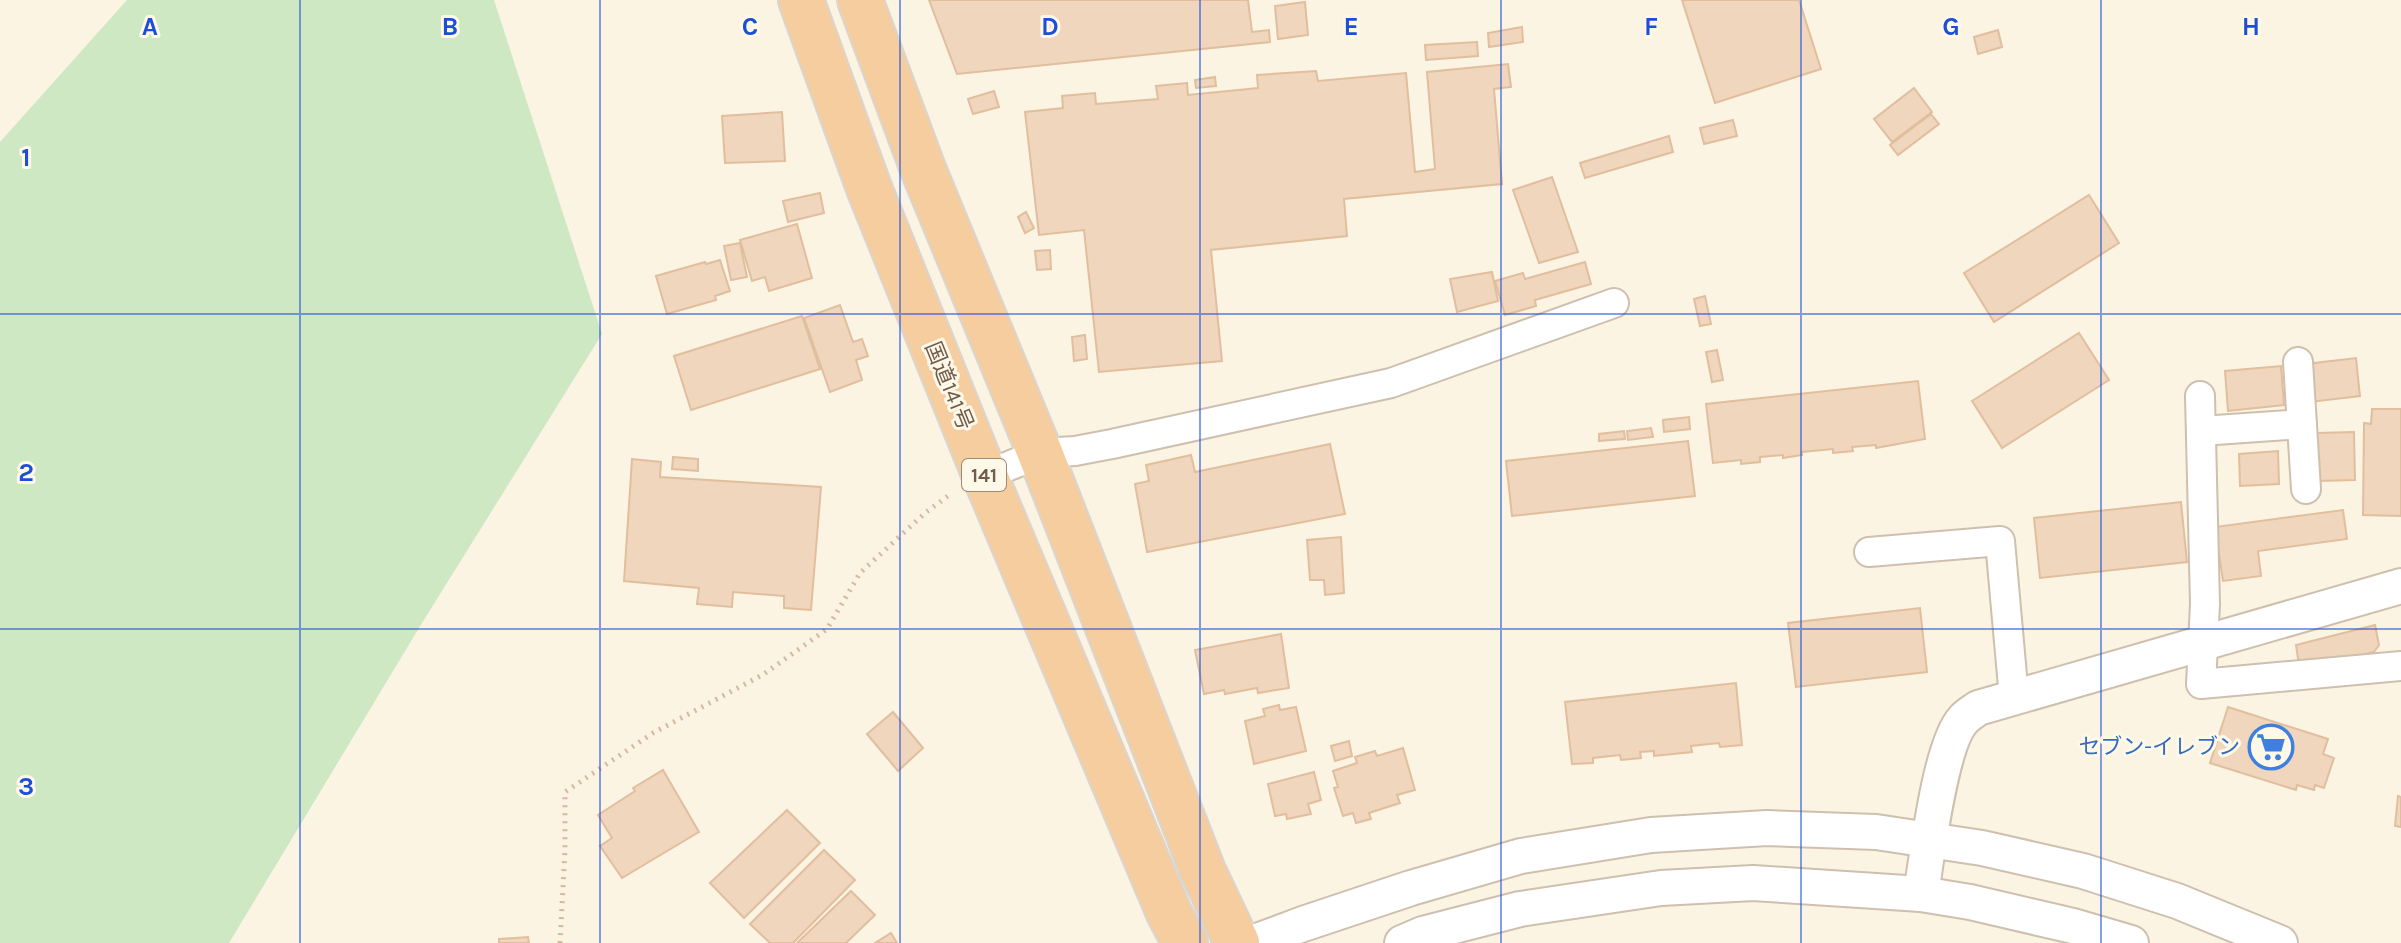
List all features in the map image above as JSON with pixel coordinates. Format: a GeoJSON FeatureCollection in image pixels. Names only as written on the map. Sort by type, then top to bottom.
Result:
{"type":"FeatureCollection","features":[{"type":"Feature","properties":{"kind":"highway","name":"国道141号"},"geometry":{"type":"LineString","coordinates":[[801,0],[869,188],[985,476],[1169,913],[1185,943]]}},
{"type":"Feature","properties":{"kind":"highway"},"geometry":{"type":"LineString","coordinates":[[860,0],[923,169],[1040,453],[1203,871],[1237,943]]}},
{"type":"Feature","properties":{"kind":"street"},"geometry":{"type":"LineString","coordinates":[[985,476],[1040,453],[1112,444],[1391,383],[1614,303]]}},
{"type":"Feature","properties":{"kind":"street"},"geometry":{"type":"LineString","coordinates":[[2298,362],[2306,489]]}},
{"type":"Feature","properties":{"kind":"street"},"geometry":{"type":"LineString","coordinates":[[2200,396],[2205,604],[2201,684],[2401,666]]}},
{"type":"Feature","properties":{"kind":"street"},"geometry":{"type":"LineString","coordinates":[[2201,431],[2302,424]]}},
{"type":"Feature","properties":{"kind":"street"},"geometry":{"type":"LineString","coordinates":[[1869,552],[2000,541],[2014,698]]}},
{"type":"Feature","properties":{"kind":"street"},"geometry":{"type":"LineString","coordinates":[[1921,894],[1948,754],[1961,721],[1978,708],[2401,586]]}},
{"type":"Feature","properties":{"kind":"street"},"geometry":{"type":"LineString","coordinates":[[1252,943],[1411,888],[1521,856],[1651,835],[1767,828],[1876,832],[1982,848],[2083,871],[2177,901],[2280,943]]}},
{"type":"Feature","properties":{"kind":"street"},"geometry":{"type":"LineString","coordinates":[[1402,943],[1423,934],[1520,909],[1661,888],[1753,883],[1921,894],[2014,912],[2131,943]]}},
{"type":"Feature","properties":{"kind":"path"},"geometry":{"type":"LineString","coordinates":[[560,943],[565,792],[653,733],[764,674],[827,629],[860,573],[942,499],[985,476]]}},
{"type":"Feature","properties":{"kind":"green space"},"geometry":{"type":"Polygon","coordinates":[[[127,0],[494,0],[602,334],[422,623],[229,943],[0,943],[0,142],[127,0]]]}},
{"type":"Feature","properties":{"kind":"building"},"geometry":{"type":"Polygon","coordinates":[[[929,0],[1248,0],[1252,32],[1269,30],[1270,42],[957,74],[929,0]]]}},
{"type":"Feature","properties":{"kind":"building"},"geometry":{"type":"Polygon","coordinates":[[[1682,0],[1799,0],[1821,69],[1715,103],[1682,0]]]}},
{"type":"Feature","properties":{"kind":"building"},"geometry":{"type":"Polygon","coordinates":[[[1305,2],[1308,35],[1278,39],[1275,6],[1305,2]]]}},
{"type":"Feature","properties":{"kind":"building"},"geometry":{"type":"Polygon","coordinates":[[[1522,27],[1523,42],[1489,47],[1488,33],[1522,27]]]}},
{"type":"Feature","properties":{"kind":"building"},"geometry":{"type":"Polygon","coordinates":[[[1998,30],[2002,47],[1978,54],[1974,37],[1998,30]]]}},
{"type":"Feature","properties":{"kind":"building"},"geometry":{"type":"Polygon","coordinates":[[[1477,42],[1478,56],[1426,60],[1425,45],[1477,42]]]}},
{"type":"Feature","properties":{"kind":"building"},"geometry":{"type":"Polygon","coordinates":[[[1508,64],[1511,87],[1494,89],[1502,184],[1344,199],[1347,236],[1211,250],[1222,361],[1099,372],[1084,230],[1039,235],[1025,112],[1063,108],[1062,96],[1095,93],[1096,104],[1158,99],[1156,86],[1187,83],[1188,95],[1258,88],[1257,75],[1316,71],[1318,81],[1406,73],[1415,172],[1435,169],[1427,72],[1508,64]]]}},
{"type":"Feature","properties":{"kind":"building"},"geometry":{"type":"Polygon","coordinates":[[[1215,77],[1216,86],[1196,88],[1195,80],[1215,77]]]}},
{"type":"Feature","properties":{"kind":"building"},"geometry":{"type":"Polygon","coordinates":[[[1914,88],[1932,112],[1892,142],[1874,119],[1914,88]]]}},
{"type":"Feature","properties":{"kind":"building"},"geometry":{"type":"Polygon","coordinates":[[[994,91],[999,107],[973,114],[968,99],[994,91]]]}},
{"type":"Feature","properties":{"kind":"building"},"geometry":{"type":"Polygon","coordinates":[[[782,112],[785,161],[725,163],[722,116],[782,112]]]}},
{"type":"Feature","properties":{"kind":"building"},"geometry":{"type":"Polygon","coordinates":[[[1931,114],[1939,124],[1898,155],[1890,145],[1931,114]]]}},
{"type":"Feature","properties":{"kind":"building"},"geometry":{"type":"Polygon","coordinates":[[[1733,120],[1737,136],[1704,144],[1700,128],[1733,120]]]}},
{"type":"Feature","properties":{"kind":"building"},"geometry":{"type":"Polygon","coordinates":[[[1669,136],[1673,152],[1585,178],[1580,163],[1669,136]]]}},
{"type":"Feature","properties":{"kind":"building"},"geometry":{"type":"Polygon","coordinates":[[[1552,177],[1578,252],[1539,263],[1513,190],[1552,177]]]}},
{"type":"Feature","properties":{"kind":"building"},"geometry":{"type":"Polygon","coordinates":[[[820,193],[824,213],[788,222],[783,201],[820,193]]]}},
{"type":"Feature","properties":{"kind":"building"},"geometry":{"type":"Polygon","coordinates":[[[2089,195],[2119,243],[1994,322],[1964,273],[2089,195]]]}},
{"type":"Feature","properties":{"kind":"building"},"geometry":{"type":"Polygon","coordinates":[[[1026,212],[1034,228],[1025,233],[1018,217],[1026,212]]]}},
{"type":"Feature","properties":{"kind":"building"},"geometry":{"type":"Polygon","coordinates":[[[797,224],[812,278],[769,291],[765,277],[752,281],[740,240],[797,224]]]}},
{"type":"Feature","properties":{"kind":"building"},"geometry":{"type":"Polygon","coordinates":[[[740,243],[747,277],[731,280],[724,246],[740,243]]]}},
{"type":"Feature","properties":{"kind":"building"},"geometry":{"type":"Polygon","coordinates":[[[1050,250],[1051,269],[1037,270],[1035,251],[1050,250]]]}},
{"type":"Feature","properties":{"kind":"building"},"geometry":{"type":"Polygon","coordinates":[[[720,260],[730,291],[715,296],[716,300],[667,314],[656,276],[720,260]]]}},
{"type":"Feature","properties":{"kind":"building"},"geometry":{"type":"Polygon","coordinates":[[[1585,262],[1591,284],[1535,300],[1536,306],[1505,315],[1495,281],[1523,273],[1525,279],[1585,262]]]}},
{"type":"Feature","properties":{"kind":"building"},"geometry":{"type":"Polygon","coordinates":[[[1492,272],[1498,301],[1457,312],[1450,279],[1492,272]]]}},
{"type":"Feature","properties":{"kind":"building"},"geometry":{"type":"Polygon","coordinates":[[[1705,296],[1711,324],[1700,326],[1694,299],[1705,296]]]}},
{"type":"Feature","properties":{"kind":"building"},"geometry":{"type":"Polygon","coordinates":[[[840,305],[853,342],[862,339],[868,356],[856,360],[862,380],[830,392],[804,318],[840,305]]]}},
{"type":"Feature","properties":{"kind":"building"},"geometry":{"type":"Polygon","coordinates":[[[802,316],[820,369],[691,410],[674,356],[802,316]]]}},
{"type":"Feature","properties":{"kind":"building"},"geometry":{"type":"Polygon","coordinates":[[[2079,333],[2109,380],[2002,448],[1972,401],[2079,333]]]}},
{"type":"Feature","properties":{"kind":"building"},"geometry":{"type":"Polygon","coordinates":[[[1085,335],[1087,359],[1074,361],[1072,337],[1085,335]]]}},
{"type":"Feature","properties":{"kind":"building"},"geometry":{"type":"Polygon","coordinates":[[[1717,350],[1723,380],[1712,382],[1706,352],[1717,350]]]}},
{"type":"Feature","properties":{"kind":"building"},"geometry":{"type":"Polygon","coordinates":[[[2356,358],[2360,396],[2310,402],[2306,364],[2356,358]]]}},
{"type":"Feature","properties":{"kind":"building"},"geometry":{"type":"Polygon","coordinates":[[[2281,366],[2284,405],[2228,411],[2225,371],[2281,366]]]}},
{"type":"Feature","properties":{"kind":"building"},"geometry":{"type":"Polygon","coordinates":[[[1918,381],[1925,439],[1876,448],[1876,445],[1852,447],[1853,451],[1833,453],[1833,449],[1802,452],[1802,455],[1783,458],[1783,455],[1760,457],[1760,462],[1741,464],[1741,460],[1713,463],[1706,404],[1918,381]]]}},
{"type":"Feature","properties":{"kind":"building"},"geometry":{"type":"Polygon","coordinates":[[[2372,409],[2401,409],[2401,516],[2363,515],[2364,423],[2371,424],[2372,409]]]}},
{"type":"Feature","properties":{"kind":"building"},"geometry":{"type":"Polygon","coordinates":[[[1689,417],[1690,429],[1664,432],[1663,420],[1689,417]]]}},
{"type":"Feature","properties":{"kind":"building"},"geometry":{"type":"Polygon","coordinates":[[[1651,428],[1653,437],[1628,440],[1627,431],[1651,428]]]}},
{"type":"Feature","properties":{"kind":"building"},"geometry":{"type":"Polygon","coordinates":[[[1624,431],[1625,439],[1599,441],[1599,434],[1624,431]]]}},
{"type":"Feature","properties":{"kind":"building"},"geometry":{"type":"Polygon","coordinates":[[[2354,432],[2355,480],[2317,481],[2316,433],[2354,432]]]}},
{"type":"Feature","properties":{"kind":"building"},"geometry":{"type":"Polygon","coordinates":[[[1688,441],[1695,496],[1512,516],[1506,461],[1688,441]]]}},
{"type":"Feature","properties":{"kind":"building"},"geometry":{"type":"Polygon","coordinates":[[[1330,444],[1345,514],[1147,552],[1135,484],[1149,481],[1146,465],[1191,455],[1195,472],[1330,444]]]}},
{"type":"Feature","properties":{"kind":"building"},"geometry":{"type":"Polygon","coordinates":[[[2278,451],[2279,484],[2240,486],[2239,454],[2278,451]]]}},
{"type":"Feature","properties":{"kind":"building"},"geometry":{"type":"Polygon","coordinates":[[[673,457],[698,459],[698,471],[672,469],[673,457]]]}},
{"type":"Feature","properties":{"kind":"building"},"geometry":{"type":"Polygon","coordinates":[[[632,459],[661,462],[660,477],[821,487],[811,610],[784,608],[784,596],[733,592],[732,607],[697,604],[699,588],[624,581],[632,459]]]}},
{"type":"Feature","properties":{"kind":"building"},"geometry":{"type":"Polygon","coordinates":[[[2181,502],[2187,562],[2040,578],[2034,518],[2181,502]]]}},
{"type":"Feature","properties":{"kind":"building"},"geometry":{"type":"Polygon","coordinates":[[[2343,510],[2347,539],[2258,551],[2261,576],[2223,581],[2215,527],[2343,510]]]}},
{"type":"Feature","properties":{"kind":"building"},"geometry":{"type":"Polygon","coordinates":[[[1341,537],[1344,593],[1325,595],[1324,580],[1310,580],[1307,540],[1341,537]]]}},
{"type":"Feature","properties":{"kind":"building"},"geometry":{"type":"Polygon","coordinates":[[[1920,608],[1927,672],[1796,687],[1788,623],[1920,608]]]}},
{"type":"Feature","properties":{"kind":"building"},"geometry":{"type":"Polygon","coordinates":[[[2375,625],[2379,645],[2374,652],[2329,664],[2299,665],[2296,645],[2375,625]]]}},
{"type":"Feature","properties":{"kind":"building"},"geometry":{"type":"Polygon","coordinates":[[[1281,634],[1289,688],[1258,693],[1257,688],[1204,694],[1195,650],[1281,634]]]}},
{"type":"Feature","properties":{"kind":"building"},"geometry":{"type":"Polygon","coordinates":[[[1736,683],[1742,745],[1720,747],[1719,743],[1691,746],[1692,752],[1654,756],[1654,751],[1640,752],[1641,758],[1621,760],[1620,755],[1593,758],[1593,763],[1572,764],[1565,702],[1736,683]]]}},
{"type":"Feature","properties":{"kind":"building"},"geometry":{"type":"Polygon","coordinates":[[[1279,705],[1280,710],[1296,707],[1306,751],[1254,764],[1245,721],[1265,716],[1263,709],[1279,705]]]}},
{"type":"Feature","properties":{"kind":"building","name":"セブン-イレブン"},"geometry":{"type":"Polygon","coordinates":[[[2228,707],[2328,739],[2323,754],[2334,758],[2324,788],[2315,785],[2314,790],[2297,785],[2296,790],[2210,763],[2228,707]]]}},
{"type":"Feature","properties":{"kind":"building"},"geometry":{"type":"Polygon","coordinates":[[[893,712],[923,748],[898,771],[867,734],[893,712]]]}},
{"type":"Feature","properties":{"kind":"building"},"geometry":{"type":"Polygon","coordinates":[[[1349,741],[1352,756],[1335,761],[1331,746],[1349,741]]]}},
{"type":"Feature","properties":{"kind":"building"},"geometry":{"type":"Polygon","coordinates":[[[1403,748],[1415,790],[1397,795],[1400,803],[1369,813],[1371,819],[1356,823],[1353,813],[1343,816],[1334,788],[1338,787],[1333,771],[1357,763],[1355,757],[1375,751],[1377,756],[1403,748]]]}},
{"type":"Feature","properties":{"kind":"building"},"geometry":{"type":"Polygon","coordinates":[[[663,770],[699,832],[622,878],[600,846],[612,838],[598,815],[663,770]]]}},
{"type":"Feature","properties":{"kind":"building"},"geometry":{"type":"Polygon","coordinates":[[[1314,772],[1321,800],[1308,804],[1311,814],[1287,819],[1286,814],[1275,816],[1268,784],[1314,772]]]}},
{"type":"Feature","properties":{"kind":"building"},"geometry":{"type":"Polygon","coordinates":[[[2398,796],[2401,797],[2401,827],[2395,826],[2398,796]]]}},
{"type":"Feature","properties":{"kind":"building"},"geometry":{"type":"Polygon","coordinates":[[[787,810],[820,843],[744,918],[710,883],[787,810]]]}},
{"type":"Feature","properties":{"kind":"building"},"geometry":{"type":"Polygon","coordinates":[[[824,850],[855,880],[793,943],[770,943],[750,924],[824,850]]]}},
{"type":"Feature","properties":{"kind":"building"},"geometry":{"type":"Polygon","coordinates":[[[851,891],[875,915],[846,943],[797,943],[851,891]]]}},
{"type":"Feature","properties":{"kind":"building"},"geometry":{"type":"Polygon","coordinates":[[[891,933],[897,943],[875,943],[891,933]]]}},
{"type":"Feature","properties":{"kind":"building"},"geometry":{"type":"Polygon","coordinates":[[[528,937],[529,943],[499,943],[499,939],[528,937]]]}},
{"type":"Feature","properties":{"kind":"place","name":"セブン-イレブン"},"geometry":{"type":"Point","coordinates":[2271,747]}}]}
